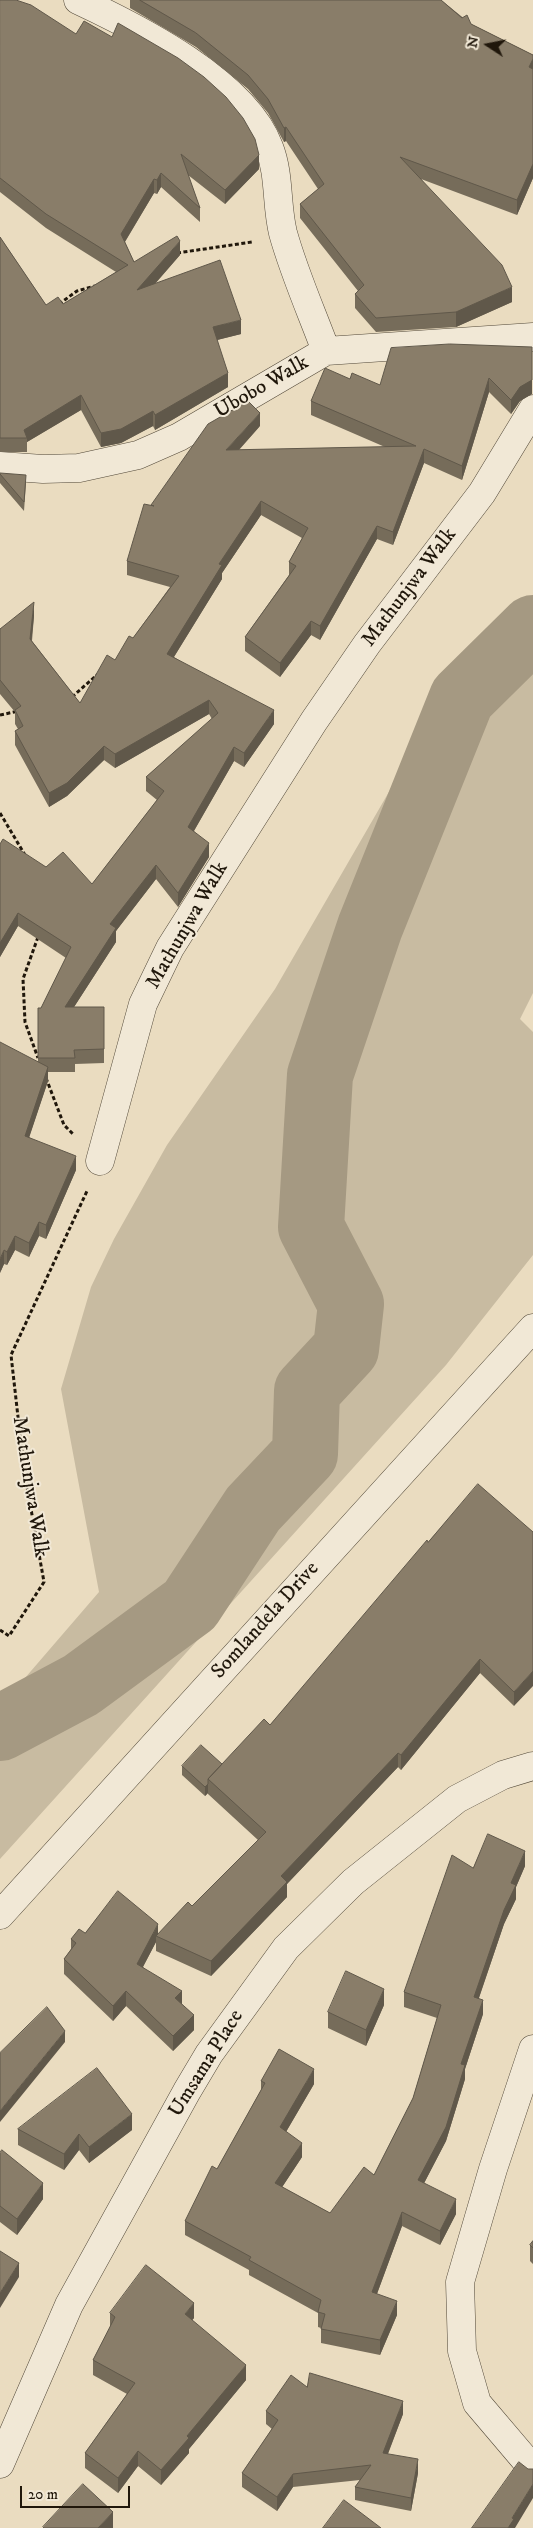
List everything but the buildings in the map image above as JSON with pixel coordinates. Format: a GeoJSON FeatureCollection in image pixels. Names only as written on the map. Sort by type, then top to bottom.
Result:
{"type":"FeatureCollection","features":[{"type":"Feature","properties":{"kind":"street"},"geometry":{"type":"LineString","coordinates":[[78,0],[179,54],[232,95],[258,126],[269,146],[277,173],[283,233],[326,351]]}},
{"type":"Feature","properties":{"kind":"street","name":"Ubobo Walk"},"geometry":{"type":"LineString","coordinates":[[0,466],[43,469],[79,468],[138,454],[179,437],[326,351],[533,337]]}},
{"type":"Feature","properties":{"kind":"street","name":"Mathunjwa Walk"},"geometry":{"type":"LineString","coordinates":[[100,1161],[143,1004],[170,948],[314,721],[367,644],[482,493],[533,409]]}},
{"type":"Feature","properties":{"kind":"street","name":"Somlandela Drive"},"geometry":{"type":"LineString","coordinates":[[0,1915],[533,1328]]}},
{"type":"Feature","properties":{"kind":"street","name":"Umsama Place"},"geometry":{"type":"LineString","coordinates":[[0,2464],[69,2305],[187,2091],[209,2054],[286,1948],[353,1882],[457,1799],[503,1775],[533,1766]]}},
{"type":"Feature","properties":{"kind":"street"},"geometry":{"type":"LineString","coordinates":[[533,2049],[493,2170],[460,2282],[462,2351],[477,2403],[533,2469]]}},
{"type":"Feature","properties":{"kind":"path"},"geometry":{"type":"LineString","coordinates":[[170,255],[251,242],[283,233]]}},
{"type":"Feature","properties":{"kind":"path"},"geometry":{"type":"LineString","coordinates":[[54,308],[77,290],[103,284]]}},
{"type":"Feature","properties":{"kind":"path"},"geometry":{"type":"LineString","coordinates":[[65,702],[102,670]]}},
{"type":"Feature","properties":{"kind":"path"},"geometry":{"type":"LineString","coordinates":[[0,715],[28,710]]}},
{"type":"Feature","properties":{"kind":"path"},"geometry":{"type":"LineString","coordinates":[[0,813],[28,860]]}},
{"type":"Feature","properties":{"kind":"path"},"geometry":{"type":"LineString","coordinates":[[39,935],[23,979],[25,1022],[42,1068]]}},
{"type":"Feature","properties":{"kind":"path"},"geometry":{"type":"LineString","coordinates":[[46,1077],[64,1125],[100,1161]]}},
{"type":"Feature","properties":{"kind":"path","name":"Mathunjwa Walk"},"geometry":{"type":"LineString","coordinates":[[0,1630],[9,1636],[44,1582],[24,1470],[11,1355],[100,1161]]}},
{"type":"Feature","properties":{"kind":"shaded area"},"geometry":{"type":"Polygon","coordinates":[[[533,599],[533,993],[520,1019],[533,1032],[533,1255],[446,1365],[0,1859],[0,1707],[99,1592],[61,1389],[91,1287],[114,1239],[167,1145],[275,989],[427,726],[533,599]]]}},
{"type":"Feature","properties":{"kind":"waterway"},"geometry":{"type":"LineString","coordinates":[[0,1728],[81,1685],[190,1605],[253,1509],[305,1454],[307,1391],[346,1349],[351,1304],[311,1227],[320,1075],[370,927],[462,698],[533,628]]}}]}
